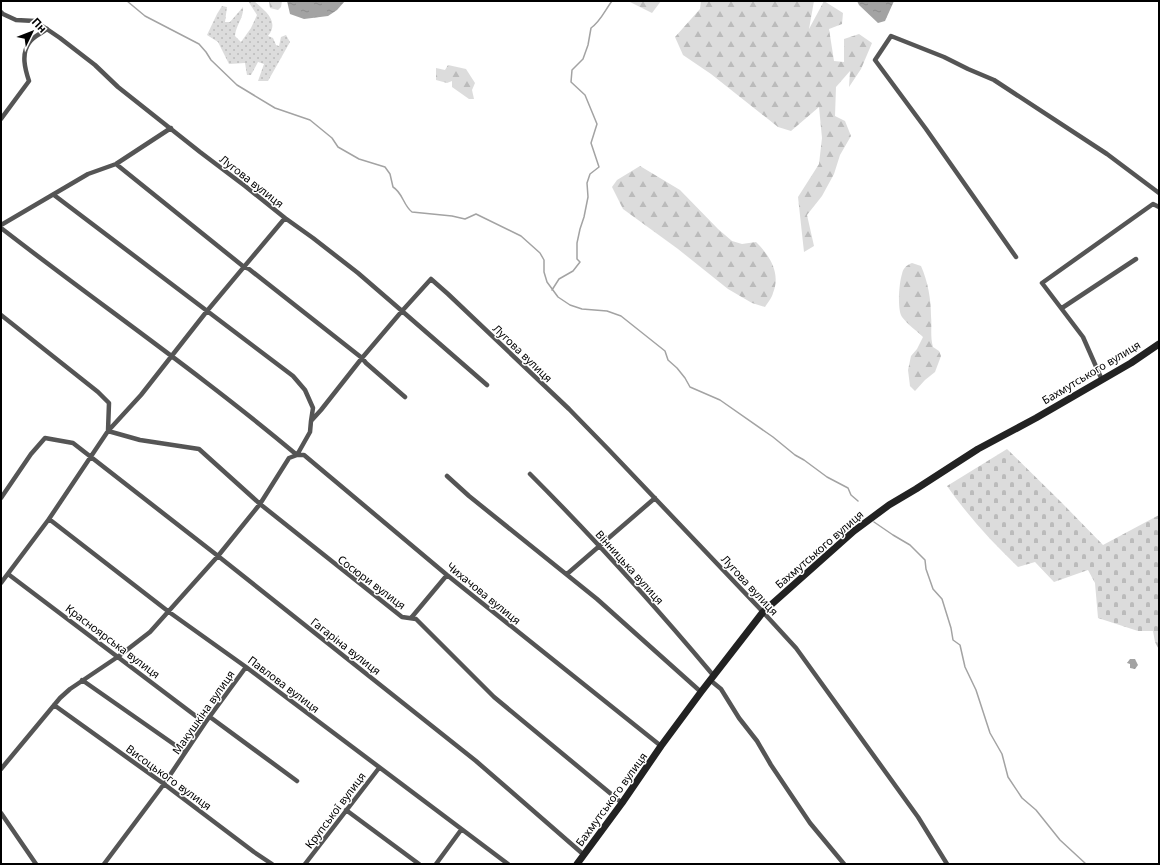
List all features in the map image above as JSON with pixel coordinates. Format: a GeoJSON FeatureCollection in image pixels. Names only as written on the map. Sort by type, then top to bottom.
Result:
{"type":"FeatureCollection","features":[{"type":"Feature","properties":{"kind":"main road","name":"Бахмутського вулиця"},"geometry":{"type":"LineString","coordinates":[[577,864],[701,692],[764,612],[854,531],[889,505],[978,449],[1102,380],[1159,344]]}},
{"type":"Feature","properties":{"kind":"street","name":"Лугова вулиця"},"geometry":{"type":"LineString","coordinates":[[1,12],[16,20],[35,21],[47,28],[95,65],[118,87],[285,218],[358,273],[402,311],[431,279],[564,404],[764,612],[796,648],[918,817],[947,864]]}},
{"type":"Feature","properties":{"kind":"street"},"geometry":{"type":"LineString","coordinates":[[1,119],[30,81],[24,55],[29,42],[47,28]]}},
{"type":"Feature","properties":{"kind":"street"},"geometry":{"type":"LineString","coordinates":[[1016,257],[875,60],[891,36],[944,57],[968,70],[994,80],[1107,154],[1159,193]]}},
{"type":"Feature","properties":{"kind":"street"},"geometry":{"type":"LineString","coordinates":[[1,225],[88,174],[116,164],[171,128]]}},
{"type":"Feature","properties":{"kind":"street"},"geometry":{"type":"LineString","coordinates":[[116,164],[244,267],[250,268],[362,358],[405,397]]}},
{"type":"Feature","properties":{"kind":"street"},"geometry":{"type":"LineString","coordinates":[[1,769],[54,705],[70,689],[119,656],[150,632],[218,556],[260,504],[289,458],[296,455],[310,432],[313,408],[305,390],[293,376],[54,195]]}},
{"type":"Feature","properties":{"kind":"street"},"geometry":{"type":"LineString","coordinates":[[1102,380],[1083,337],[1042,282],[1153,204],[1159,207]]}},
{"type":"Feature","properties":{"kind":"street"},"geometry":{"type":"LineString","coordinates":[[1,583],[92,457],[108,431],[141,395],[207,311],[285,218]]}},
{"type":"Feature","properties":{"kind":"street","name":"Чихачова вулиця"},"geometry":{"type":"LineString","coordinates":[[1,228],[172,356],[257,422],[296,455],[304,455],[447,575],[661,746]]}},
{"type":"Feature","properties":{"kind":"street"},"geometry":{"type":"LineString","coordinates":[[1062,308],[1136,259]]}},
{"type":"Feature","properties":{"kind":"street"},"geometry":{"type":"LineString","coordinates":[[311,421],[322,410],[362,358],[402,311],[487,385]]}},
{"type":"Feature","properties":{"kind":"street"},"geometry":{"type":"LineString","coordinates":[[1,315],[98,392],[109,403],[108,431]]}},
{"type":"Feature","properties":{"kind":"street","name":"Сосюри вулиця"},"geometry":{"type":"LineString","coordinates":[[108,431],[140,440],[199,449],[260,504],[402,617],[416,619],[494,697],[622,803]]}},
{"type":"Feature","properties":{"kind":"street","name":"Гагаріна вулиця"},"geometry":{"type":"LineString","coordinates":[[1,498],[31,454],[45,438],[73,443],[476,761],[584,854]]}},
{"type":"Feature","properties":{"kind":"street","name":"Вінницька вулиця"},"geometry":{"type":"LineString","coordinates":[[530,474],[568,512],[646,596],[721,689],[739,718],[757,741],[771,765],[810,823],[844,864]]}},
{"type":"Feature","properties":{"kind":"street"},"geometry":{"type":"LineString","coordinates":[[447,476],[469,496],[597,599],[701,692]]}},
{"type":"Feature","properties":{"kind":"street"},"geometry":{"type":"LineString","coordinates":[[567,574],[655,498]]}},
{"type":"Feature","properties":{"kind":"street","name":"Павлова вулиця"},"geometry":{"type":"LineString","coordinates":[[48,519],[169,612],[246,667],[508,864]]}},
{"type":"Feature","properties":{"kind":"street","name":"Красноярська вулиця"},"geometry":{"type":"LineString","coordinates":[[8,574],[119,656],[205,723]]}},
{"type":"Feature","properties":{"kind":"street"},"geometry":{"type":"LineString","coordinates":[[411,618],[447,575]]}},
{"type":"Feature","properties":{"kind":"street","name":"Макушкіна вулиця"},"geometry":{"type":"LineString","coordinates":[[104,864],[164,784],[205,723],[246,667]]}},
{"type":"Feature","properties":{"kind":"street"},"geometry":{"type":"LineString","coordinates":[[82,680],[185,752]]}},
{"type":"Feature","properties":{"kind":"street","name":"Висоцького вулиця"},"geometry":{"type":"LineString","coordinates":[[54,705],[272,864]]}},
{"type":"Feature","properties":{"kind":"street"},"geometry":{"type":"LineString","coordinates":[[210,717],[297,781]]}},
{"type":"Feature","properties":{"kind":"street","name":"Крупської вулиця"},"geometry":{"type":"LineString","coordinates":[[306,864],[379,768]]}},
{"type":"Feature","properties":{"kind":"street"},"geometry":{"type":"LineString","coordinates":[[346,810],[418,864]]}},
{"type":"Feature","properties":{"kind":"street"},"geometry":{"type":"LineString","coordinates":[[1,813],[36,864]]}},
{"type":"Feature","properties":{"kind":"street"},"geometry":{"type":"LineString","coordinates":[[436,864],[461,830]]}},
{"type":"Feature","properties":{"kind":"green space"},"geometry":{"type":"Polygon","coordinates":[[[248,1],[254,1],[270,17],[272,26],[268,36],[273,38],[276,45],[279,46],[281,37],[286,35],[290,42],[268,81],[258,81],[264,64],[258,62],[251,75],[247,75],[245,63],[229,64],[218,42],[207,35],[222,6],[227,7],[225,22],[230,22],[243,7],[235,36],[241,42],[251,28],[257,15],[248,1]]]}},
{"type":"Feature","properties":{"kind":"green space"},"geometry":{"type":"Polygon","coordinates":[[[269,1],[282,1],[281,7],[278,10],[270,8],[269,1]]]}},
{"type":"Feature","properties":{"kind":"green space"},"geometry":{"type":"Polygon","coordinates":[[[628,1],[661,1],[652,13],[628,1]]]}},
{"type":"Feature","properties":{"kind":"green space"},"geometry":{"type":"Polygon","coordinates":[[[701,1],[814,1],[809,29],[824,1],[843,13],[842,24],[829,29],[834,61],[844,62],[844,39],[859,34],[872,43],[861,69],[849,87],[850,71],[836,87],[835,116],[845,121],[851,136],[840,155],[834,174],[822,196],[807,215],[814,246],[804,252],[798,197],[819,164],[822,138],[819,107],[791,131],[778,127],[711,74],[683,55],[675,37],[700,9],[701,1]]]}},
{"type":"Feature","properties":{"kind":"green space"},"geometry":{"type":"Polygon","coordinates":[[[448,65],[466,69],[475,83],[472,90],[474,99],[469,99],[452,87],[452,81],[447,83],[436,80],[436,68],[445,70],[448,65]]]}},
{"type":"Feature","properties":{"kind":"green space"},"geometry":{"type":"Polygon","coordinates":[[[640,166],[680,190],[718,229],[732,241],[742,244],[756,242],[761,247],[773,265],[776,279],[771,298],[765,307],[752,303],[728,289],[678,249],[623,209],[612,187],[617,180],[640,166]]]}},
{"type":"Feature","properties":{"kind":"green space"},"geometry":{"type":"Polygon","coordinates":[[[912,263],[921,266],[926,278],[929,291],[932,343],[933,347],[939,351],[941,356],[935,372],[915,391],[910,386],[908,370],[911,356],[917,349],[923,337],[907,323],[900,314],[899,309],[900,284],[903,270],[912,263]]]}},
{"type":"Feature","properties":{"kind":"green space"},"geometry":{"type":"Polygon","coordinates":[[[1007,449],[1103,545],[1159,515],[1159,650],[1155,642],[1153,631],[1138,631],[1098,618],[1095,583],[1088,570],[1054,582],[1035,562],[1018,567],[963,508],[947,486],[1007,449]]]}},
{"type":"Feature","properties":{"kind":"water"},"geometry":{"type":"Polygon","coordinates":[[[287,1],[345,1],[337,10],[328,16],[304,19],[290,14],[287,1]]]}},
{"type":"Feature","properties":{"kind":"water"},"geometry":{"type":"Polygon","coordinates":[[[857,1],[894,1],[885,21],[878,23],[859,5],[857,1]]]}},
{"type":"Feature","properties":{"kind":"water"},"geometry":{"type":"Polygon","coordinates":[[[1130,659],[1135,659],[1138,665],[1135,669],[1130,668],[1130,664],[1127,663],[1130,659]]]}},
{"type":"Feature","properties":{"kind":"waterway"},"geometry":{"type":"LineString","coordinates":[[127,1],[145,16],[199,44],[211,60],[237,85],[275,108],[310,120],[332,138],[338,147],[359,159],[385,167],[390,174],[393,187],[399,192],[412,212],[452,216],[465,219],[476,214],[521,236],[540,253],[544,260],[544,272],[547,282],[558,297],[570,305],[582,309],[607,311],[621,316],[665,351],[668,360],[677,368],[690,387],[720,400],[773,437],[795,455],[827,477],[848,488],[851,495],[858,501]]}},
{"type":"Feature","properties":{"kind":"waterway"},"geometry":{"type":"LineString","coordinates":[[552,290],[559,279],[573,271],[580,262],[577,259],[577,243],[588,197],[587,183],[590,174],[599,167],[591,143],[597,124],[585,95],[571,82],[572,70],[583,59],[588,45],[591,28],[600,19],[612,1]]}},
{"type":"Feature","properties":{"kind":"waterway"},"geometry":{"type":"LineString","coordinates":[[874,522],[910,545],[925,560],[926,569],[933,589],[942,599],[953,640],[960,645],[965,667],[976,690],[990,733],[1002,754],[1008,777],[1022,798],[1036,810],[1060,840],[1086,864]]}}]}
